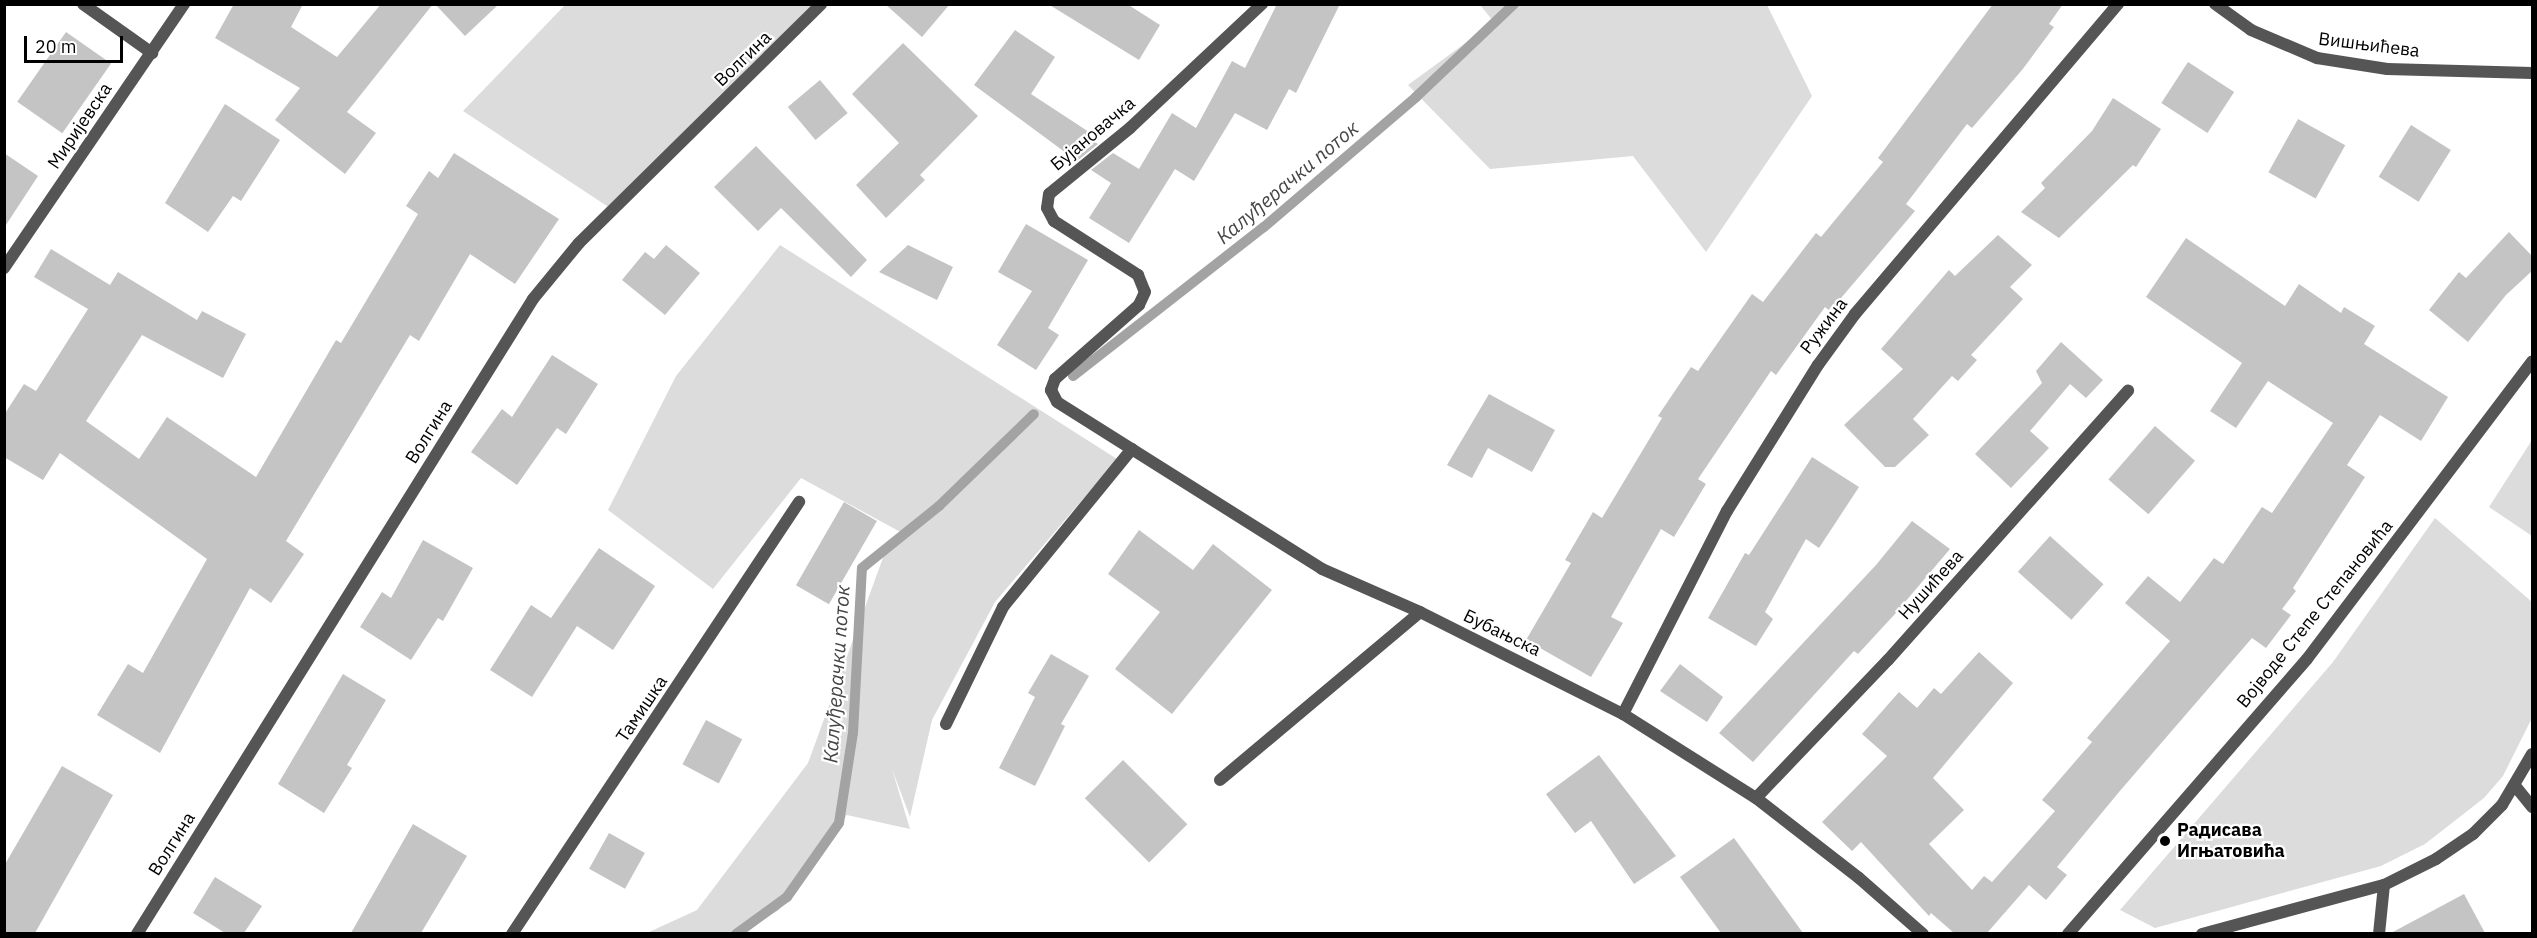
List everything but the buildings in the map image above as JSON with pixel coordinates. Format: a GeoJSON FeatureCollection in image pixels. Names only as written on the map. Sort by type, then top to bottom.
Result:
{"type":"FeatureCollection","features":[{"type":"Feature","properties":{"kind":"street"},"geometry":{"type":"LineString","coordinates":[[83,4],[152,53]]}},
{"type":"Feature","properties":{"kind":"street","name":"Миријевска"},"geometry":{"type":"LineString","coordinates":[[4,268],[184,4]]}},
{"type":"Feature","properties":{"kind":"street","name":"Волгина"},"geometry":{"type":"LineString","coordinates":[[137,933],[532,299],[579,243],[821,4]]}},
{"type":"Feature","properties":{"kind":"street","name":"Бујановачка"},"geometry":{"type":"LineString","coordinates":[[1051,390],[1055,379],[1139,305],[1145,292],[1138,275],[1054,221],[1047,208],[1049,194],[1130,128],[1262,4]]}},
{"type":"Feature","properties":{"kind":"street","name":"Ружина"},"geometry":{"type":"LineString","coordinates":[[1623,714],[1727,510],[1818,365],[1855,314],[2118,4]]}},
{"type":"Feature","properties":{"kind":"street","name":"Вишњићева"},"geometry":{"type":"LineString","coordinates":[[2215,4],[2251,30],[2317,58],[2387,69],[2532,73]]}},
{"type":"Feature","properties":{"kind":"street","name":"Војводе Степе Степановића"},"geometry":{"type":"LineString","coordinates":[[2068,933],[2307,659],[2532,363]]}},
{"type":"Feature","properties":{"kind":"street","name":"Бубањска"},"geometry":{"type":"LineString","coordinates":[[1051,390],[1057,402],[1322,569],[1420,612],[1623,714],[1756,798],[1859,878],[1923,933]]}},
{"type":"Feature","properties":{"kind":"street","name":"Нушићева"},"geometry":{"type":"LineString","coordinates":[[1756,798],[1888,660],[2128,391]]}},
{"type":"Feature","properties":{"kind":"street"},"geometry":{"type":"LineString","coordinates":[[946,724],[1004,607],[1132,449]]}},
{"type":"Feature","properties":{"kind":"street","name":"Тамишка"},"geometry":{"type":"LineString","coordinates":[[512,933],[799,502]]}},
{"type":"Feature","properties":{"kind":"street"},"geometry":{"type":"LineString","coordinates":[[1220,780],[1420,612]]}},
{"type":"Feature","properties":{"kind":"street"},"geometry":{"type":"LineString","coordinates":[[2202,933],[2384,885],[2436,859],[2473,834],[2516,787],[2532,754]]}},
{"type":"Feature","properties":{"kind":"street"},"geometry":{"type":"LineString","coordinates":[[2516,787],[2532,807]]}},
{"type":"Feature","properties":{"kind":"street"},"geometry":{"type":"LineString","coordinates":[[2379,933],[2384,885]]}},
{"type":"Feature","properties":{"kind":"shaded area"},"geometry":{"type":"Polygon","coordinates":[[[565,5],[821,5],[613,210],[463,111],[565,5]]]}},
{"type":"Feature","properties":{"kind":"shaded area"},"geometry":{"type":"Polygon","coordinates":[[[1480,5],[1767,5],[1812,96],[1706,252],[1633,156],[1490,169],[1408,85],[1494,22],[1480,5]]]}},
{"type":"Feature","properties":{"kind":"shaded area"},"geometry":{"type":"Polygon","coordinates":[[[780,245],[1117,459],[995,602],[932,720],[910,817],[892,769],[910,829],[847,815],[811,857],[779,910],[741,933],[647,933],[697,910],[808,763],[884,555],[906,535],[801,478],[713,589],[608,510],[676,376],[780,245]]]}},
{"type":"Feature","properties":{"kind":"shaded area"},"geometry":{"type":"Polygon","coordinates":[[[2532,440],[2532,536],[2489,507],[2532,440]]]}},
{"type":"Feature","properties":{"kind":"shaded area"},"geometry":{"type":"Polygon","coordinates":[[[2435,518],[2532,602],[2532,718],[2503,776],[2484,798],[2425,844],[2381,866],[2155,928],[2120,910],[2333,662],[2435,518]]]}},
{"type":"Feature","properties":{"kind":"waterway","name":"Калуђерачки поток"},"geometry":{"type":"LineString","coordinates":[[1073,376],[1264,227],[1416,97],[1514,4]]}},
{"type":"Feature","properties":{"kind":"waterway","name":"Калуђерачки поток"},"geometry":{"type":"LineString","coordinates":[[736,934],[787,897],[839,823],[853,733],[862,568],[939,506],[1034,414]]}},
{"type":"Feature","properties":{"kind":"place","name":"Радисава Игњатовића"},"geometry":{"type":"Point","coordinates":[2165,841]}}]}
